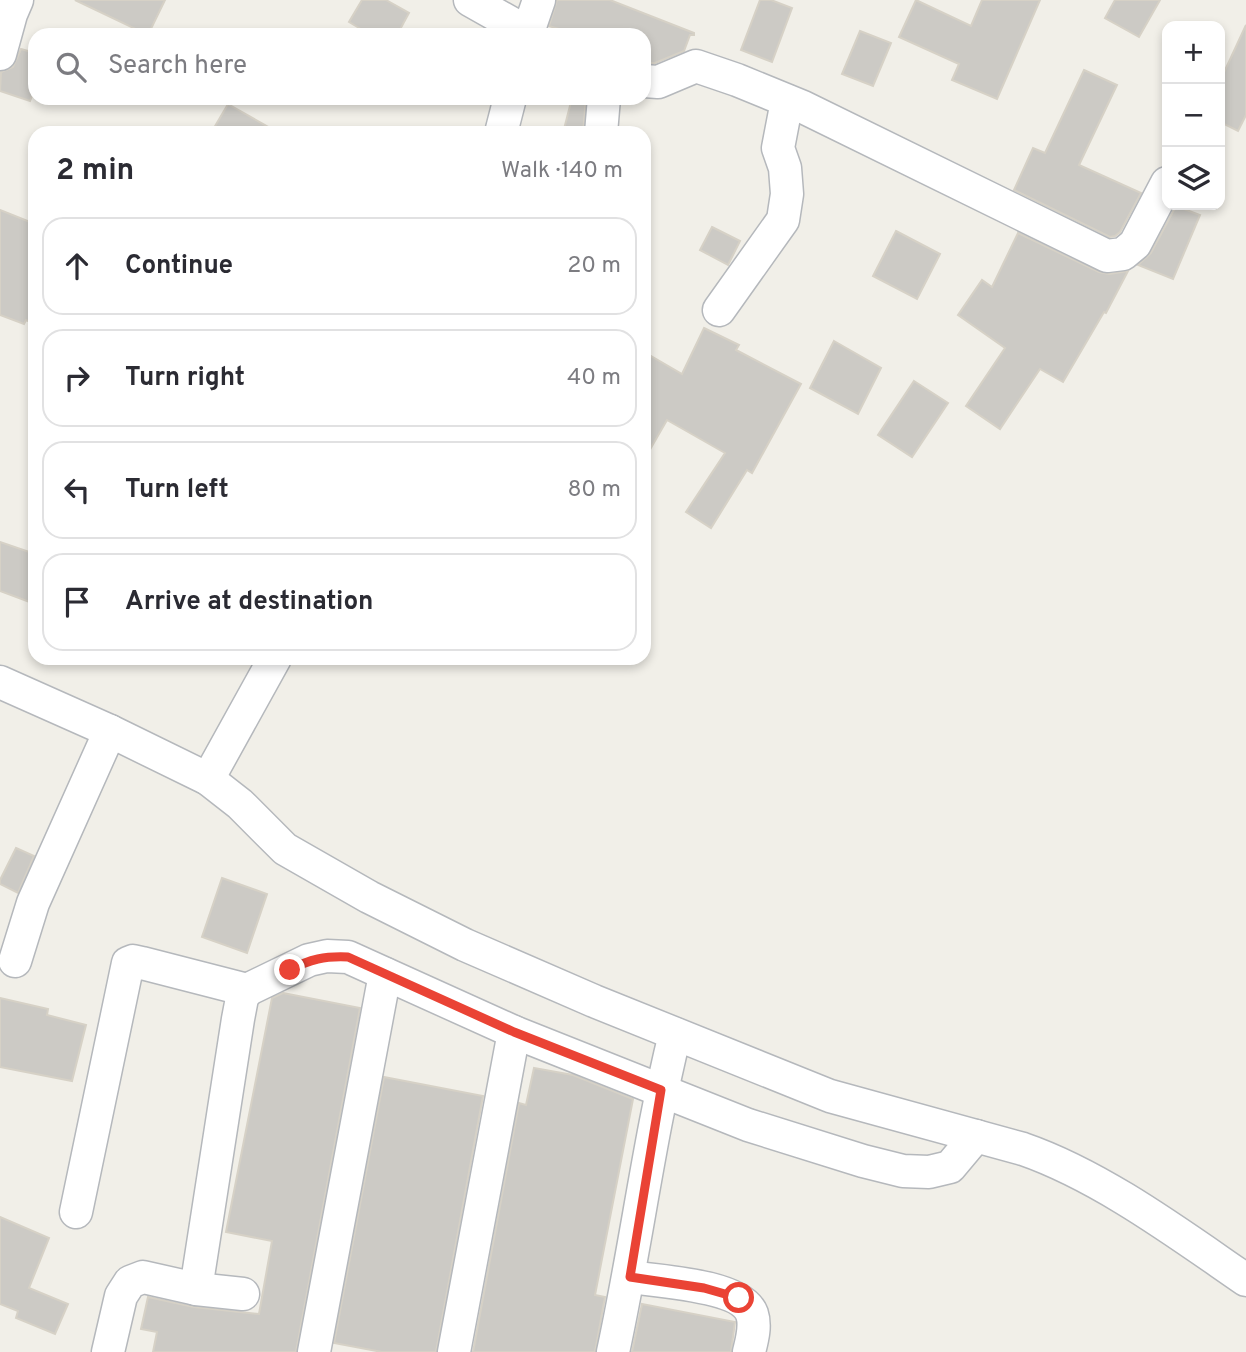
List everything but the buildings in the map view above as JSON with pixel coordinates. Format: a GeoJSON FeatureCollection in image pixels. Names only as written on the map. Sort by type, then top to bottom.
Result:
{"type":"FeatureCollection","features":[{"type":"Feature","properties":{"kind":"street"},"geometry":{"type":"LineString","coordinates":[[470,0],[519,28]]}},
{"type":"Feature","properties":{"kind":"street"},"geometry":{"type":"LineString","coordinates":[[531,28],[539,0]]}},
{"type":"Feature","properties":{"kind":"street"},"geometry":{"type":"LineString","coordinates":[[0,54],[9,7]]}},
{"type":"Feature","properties":{"kind":"street"},"geometry":{"type":"LineString","coordinates":[[651,82],[658,82],[696,66],[737,80],[787,100],[1107,256],[1123,254],[1135,244],[1162,193]]}},
{"type":"Feature","properties":{"kind":"street"},"geometry":{"type":"LineString","coordinates":[[719,310],[783,220],[787,194],[785,168],[778,148],[787,100]]}},
{"type":"Feature","properties":{"kind":"street"},"geometry":{"type":"LineString","coordinates":[[503,126],[508,105]]}},
{"type":"Feature","properties":{"kind":"street"},"geometry":{"type":"LineString","coordinates":[[602,126],[603,105]]}},
{"type":"Feature","properties":{"kind":"street"},"geometry":{"type":"LineString","coordinates":[[208,779],[271,665]]}},
{"type":"Feature","properties":{"kind":"street"},"geometry":{"type":"LineString","coordinates":[[0,682],[208,779],[240,804],[285,849],[369,897],[465,945],[830,1096],[1052,1159],[1158,1219],[1246,1280]]}},
{"type":"Feature","properties":{"kind":"street"},"geometry":{"type":"LineString","coordinates":[[15,961],[33,903],[110,731]]}},
{"type":"Feature","properties":{"kind":"street"},"geometry":{"type":"LineString","coordinates":[[196,1289],[243,998],[247,990],[309,960],[327,956],[348,957],[514,1032],[748,1125],[903,1171],[929,1172],[950,1167],[976,1136]]}},
{"type":"Feature","properties":{"kind":"street"},"geometry":{"type":"LineString","coordinates":[[76,1212],[128,963],[142,962],[247,990]]}},
{"type":"Feature","properties":{"kind":"street"},"geometry":{"type":"LineString","coordinates":[[314,1352],[385,974]]}},
{"type":"Feature","properties":{"kind":"street"},"geometry":{"type":"LineString","coordinates":[[454,1352],[514,1032]]}},
{"type":"Feature","properties":{"kind":"street"},"geometry":{"type":"LineString","coordinates":[[613,1352],[630,1277],[661,1090],[675,1034]]}},
{"type":"Feature","properties":{"kind":"street"},"geometry":{"type":"LineString","coordinates":[[108,1352],[121,1296],[130,1282],[143,1277],[196,1289],[243,1294]]}},
{"type":"Feature","properties":{"kind":"street"},"geometry":{"type":"LineString","coordinates":[[630,1277],[704,1288],[739,1298],[752,1314],[754,1325],[749,1352]]}},
{"type":"Feature","properties":{"kind":"route"},"geometry":{"type":"LineString","coordinates":[[290,970],[309,960],[327,956],[348,957],[514,1032],[661,1090],[630,1277],[704,1288],[739,1298]]}}]}
